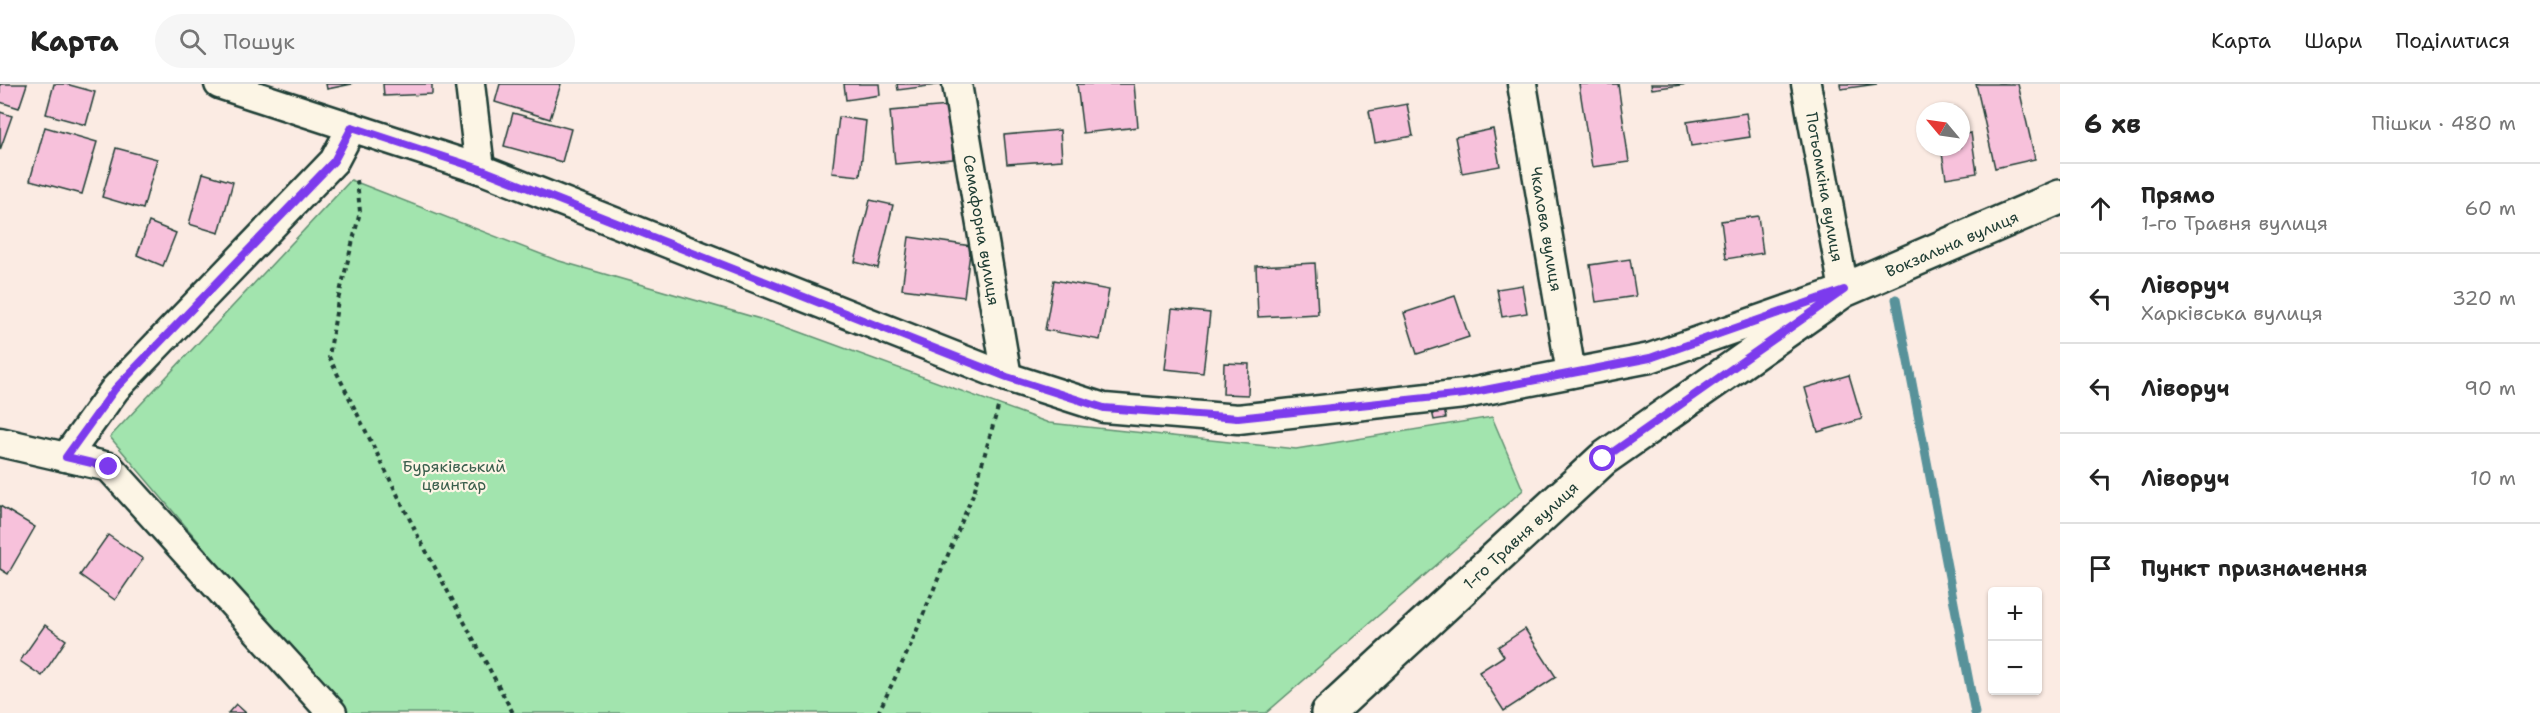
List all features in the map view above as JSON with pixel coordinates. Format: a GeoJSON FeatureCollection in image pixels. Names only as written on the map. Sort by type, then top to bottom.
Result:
{"type":"FeatureCollection","features":[{"type":"Feature","properties":{"kind":"street"},"geometry":{"type":"LineString","coordinates":[[219,84],[480,169],[1007,377],[1104,408],[1238,418],[1464,394],[1650,358],[1844,290]]}},
{"type":"Feature","properties":{"kind":"street"},"geometry":{"type":"LineString","coordinates":[[470,84],[480,169]]}},
{"type":"Feature","properties":{"kind":"street","name":"Семафорна вулиця"},"geometry":{"type":"LineString","coordinates":[[957,84],[1007,377]]}},
{"type":"Feature","properties":{"kind":"street","name":"Чкалова вулиця"},"geometry":{"type":"LineString","coordinates":[[1522,84],[1571,373]]}},
{"type":"Feature","properties":{"kind":"street","name":"Потьомкіна вулиця"},"geometry":{"type":"LineString","coordinates":[[1806,84],[1844,290]]}},
{"type":"Feature","properties":{"kind":"street"},"geometry":{"type":"LineString","coordinates":[[66,457],[115,389],[334,161],[352,127]]}},
{"type":"Feature","properties":{"kind":"street","name":"Вокзальна вулиця"},"geometry":{"type":"LineString","coordinates":[[1844,290],[2060,197]]}},
{"type":"Feature","properties":{"kind":"street","name":"1-го Травня вулиця"},"geometry":{"type":"LineString","coordinates":[[1328,713],[1603,459],[1844,290]]}},
{"type":"Feature","properties":{"kind":"street"},"geometry":{"type":"LineString","coordinates":[[0,442],[109,467],[332,713]]}},
{"type":"Feature","properties":{"kind":"path"},"geometry":{"type":"LineString","coordinates":[[352,127],[360,212],[338,300],[329,357],[412,524],[513,713]]}},
{"type":"Feature","properties":{"kind":"path"},"geometry":{"type":"LineString","coordinates":[[878,713],[909,648],[974,492],[1007,377]]}},
{"type":"Feature","properties":{"kind":"green space","name":"Буряківський цвинтар"},"geometry":{"type":"Polygon","coordinates":[[[351,180],[556,260],[781,325],[1049,423],[1296,449],[1492,417],[1523,490],[1266,713],[344,713],[110,437],[351,180]]]}},
{"type":"Feature","properties":{"kind":"building"},"geometry":{"type":"Polygon","coordinates":[[[0,84],[27,84],[19,108],[0,102],[0,84]]]}},
{"type":"Feature","properties":{"kind":"building"},"geometry":{"type":"Polygon","coordinates":[[[54,84],[66,84],[95,92],[86,125],[46,114],[54,84]]]}},
{"type":"Feature","properties":{"kind":"building"},"geometry":{"type":"Polygon","coordinates":[[[326,84],[352,84],[327,89],[326,84]]]}},
{"type":"Feature","properties":{"kind":"building"},"geometry":{"type":"Polygon","coordinates":[[[383,84],[432,84],[432,94],[384,96],[383,84]]]}},
{"type":"Feature","properties":{"kind":"building"},"geometry":{"type":"Polygon","coordinates":[[[500,84],[561,84],[550,119],[495,102],[500,84]]]}},
{"type":"Feature","properties":{"kind":"building"},"geometry":{"type":"Polygon","coordinates":[[[844,84],[879,84],[880,95],[846,100],[844,84]]]}},
{"type":"Feature","properties":{"kind":"building"},"geometry":{"type":"Polygon","coordinates":[[[897,84],[944,84],[898,90],[897,84]]]}},
{"type":"Feature","properties":{"kind":"building"},"geometry":{"type":"Polygon","coordinates":[[[1077,84],[1134,84],[1138,127],[1083,133],[1077,84]]]}},
{"type":"Feature","properties":{"kind":"building"},"geometry":{"type":"Polygon","coordinates":[[[1579,84],[1618,84],[1629,162],[1592,167],[1579,84]]]}},
{"type":"Feature","properties":{"kind":"building"},"geometry":{"type":"Polygon","coordinates":[[[1651,84],[1688,84],[1652,89],[1651,84]]]}},
{"type":"Feature","properties":{"kind":"building"},"geometry":{"type":"Polygon","coordinates":[[[1840,84],[1877,84],[1841,89],[1840,84]]]}},
{"type":"Feature","properties":{"kind":"building"},"geometry":{"type":"Polygon","coordinates":[[[1976,84],[2018,84],[2035,159],[1995,168],[1976,84]]]}},
{"type":"Feature","properties":{"kind":"building"},"geometry":{"type":"Polygon","coordinates":[[[1407,104],[1413,136],[1375,143],[1369,111],[1407,104]]]}},
{"type":"Feature","properties":{"kind":"building"},"geometry":{"type":"Polygon","coordinates":[[[949,106],[953,159],[895,164],[890,111],[949,106]]]}},
{"type":"Feature","properties":{"kind":"building"},"geometry":{"type":"Polygon","coordinates":[[[0,112],[12,116],[0,150],[0,112]]]}},
{"type":"Feature","properties":{"kind":"building"},"geometry":{"type":"Polygon","coordinates":[[[513,113],[571,129],[562,162],[504,146],[513,113]]]}},
{"type":"Feature","properties":{"kind":"building"},"geometry":{"type":"Polygon","coordinates":[[[1746,113],[1750,137],[1691,146],[1687,122],[1746,113]]]}},
{"type":"Feature","properties":{"kind":"building"},"geometry":{"type":"Polygon","coordinates":[[[839,117],[866,121],[860,176],[832,173],[839,117]]]}},
{"type":"Feature","properties":{"kind":"building"},"geometry":{"type":"Polygon","coordinates":[[[45,127],[97,142],[82,194],[30,180],[45,127]]]}},
{"type":"Feature","properties":{"kind":"building"},"geometry":{"type":"Polygon","coordinates":[[[1493,129],[1500,166],[1462,173],[1455,137],[1493,129]]]}},
{"type":"Feature","properties":{"kind":"building"},"geometry":{"type":"Polygon","coordinates":[[[1060,130],[1062,160],[1007,164],[1004,135],[1060,130]]]}},
{"type":"Feature","properties":{"kind":"building"},"geometry":{"type":"Polygon","coordinates":[[[1970,133],[1977,173],[1946,178],[1942,156],[1970,156],[1970,133]]]}},
{"type":"Feature","properties":{"kind":"building"},"geometry":{"type":"Polygon","coordinates":[[[116,148],[157,159],[143,209],[102,197],[116,148]]]}},
{"type":"Feature","properties":{"kind":"building"},"geometry":{"type":"Polygon","coordinates":[[[203,173],[233,182],[219,233],[189,224],[203,173]]]}},
{"type":"Feature","properties":{"kind":"building"},"geometry":{"type":"Polygon","coordinates":[[[870,200],[893,205],[878,268],[855,262],[870,200]]]}},
{"type":"Feature","properties":{"kind":"building"},"geometry":{"type":"Polygon","coordinates":[[[1758,216],[1763,253],[1726,259],[1721,221],[1758,216]]]}},
{"type":"Feature","properties":{"kind":"building"},"geometry":{"type":"Polygon","coordinates":[[[149,222],[176,233],[163,266],[137,255],[149,222]]]}},
{"type":"Feature","properties":{"kind":"building"},"geometry":{"type":"Polygon","coordinates":[[[909,237],[971,246],[964,297],[902,289],[909,237]]]}},
{"type":"Feature","properties":{"kind":"building"},"geometry":{"type":"Polygon","coordinates":[[[1630,259],[1636,296],[1596,302],[1590,265],[1630,259]]]}},
{"type":"Feature","properties":{"kind":"building"},"geometry":{"type":"Polygon","coordinates":[[[1315,263],[1318,314],[1258,317],[1256,266],[1315,263]]]}},
{"type":"Feature","properties":{"kind":"building"},"geometry":{"type":"Polygon","coordinates":[[[1054,280],[1109,290],[1100,340],[1045,330],[1054,280]]]}},
{"type":"Feature","properties":{"kind":"building"},"geometry":{"type":"Polygon","coordinates":[[[1522,285],[1527,313],[1502,317],[1497,289],[1522,285]]]}},
{"type":"Feature","properties":{"kind":"building"},"geometry":{"type":"Polygon","coordinates":[[[1455,296],[1469,337],[1417,354],[1404,313],[1455,296]]]}},
{"type":"Feature","properties":{"kind":"building"},"geometry":{"type":"Polygon","coordinates":[[[1172,309],[1210,313],[1203,373],[1165,369],[1172,309]]]}},
{"type":"Feature","properties":{"kind":"building"},"geometry":{"type":"Polygon","coordinates":[[[1224,363],[1249,364],[1248,395],[1223,394],[1224,363]]]}},
{"type":"Feature","properties":{"kind":"building"},"geometry":{"type":"Polygon","coordinates":[[[1849,375],[1862,419],[1818,432],[1805,388],[1849,375]]]}},
{"type":"Feature","properties":{"kind":"building"},"geometry":{"type":"Polygon","coordinates":[[[1444,409],[1446,418],[1434,420],[1432,411],[1444,409]]]}},
{"type":"Feature","properties":{"kind":"building"},"geometry":{"type":"Polygon","coordinates":[[[0,506],[35,527],[8,574],[0,569],[0,506]]]}},
{"type":"Feature","properties":{"kind":"building"},"geometry":{"type":"Polygon","coordinates":[[[108,535],[143,559],[115,600],[80,575],[108,535]]]}},
{"type":"Feature","properties":{"kind":"building"},"geometry":{"type":"Polygon","coordinates":[[[45,625],[66,640],[42,676],[20,661],[45,625]]]}},
{"type":"Feature","properties":{"kind":"building"},"geometry":{"type":"Polygon","coordinates":[[[1525,629],[1556,677],[1504,711],[1479,672],[1504,656],[1498,647],[1525,629]]]}},
{"type":"Feature","properties":{"kind":"building"},"geometry":{"type":"Polygon","coordinates":[[[236,704],[246,713],[228,713],[236,704]]]}},
{"type":"Feature","properties":{"kind":"waterway"},"geometry":{"type":"LineString","coordinates":[[1896,299],[1975,713]]}},
{"type":"Feature","properties":{"kind":"route"},"geometry":{"type":"LineString","coordinates":[[109,467],[66,457],[115,389],[334,161],[351,133],[352,127],[480,169],[1007,377],[1104,408],[1238,418],[1464,394],[1650,358],[1844,290],[1603,459]]}}]}
